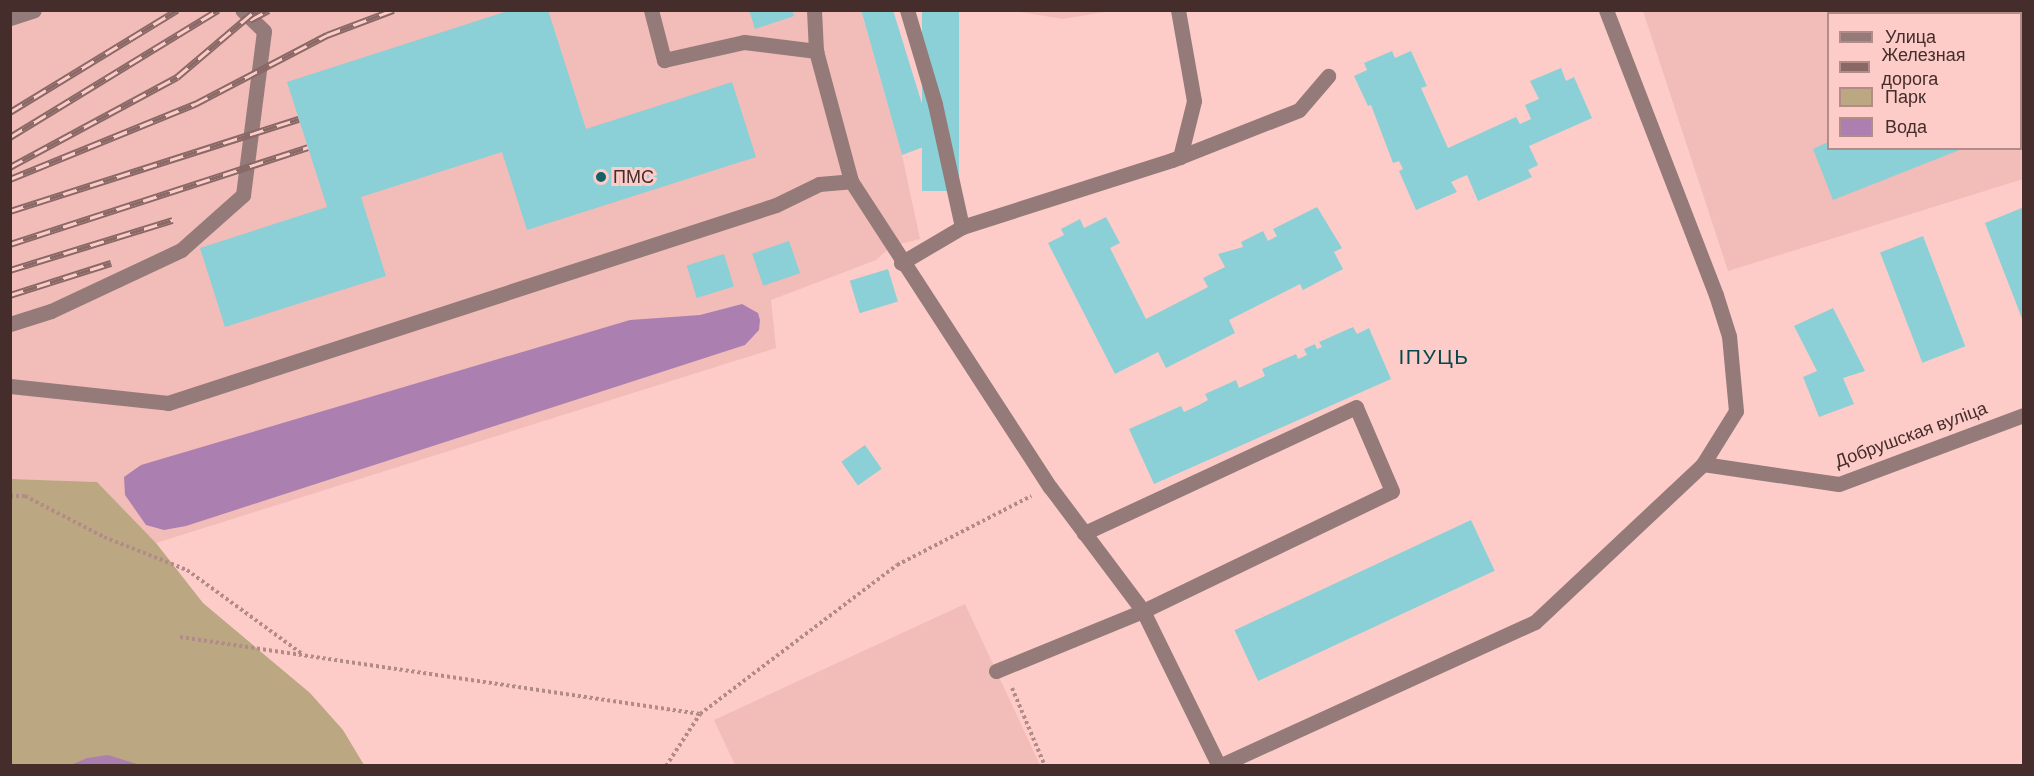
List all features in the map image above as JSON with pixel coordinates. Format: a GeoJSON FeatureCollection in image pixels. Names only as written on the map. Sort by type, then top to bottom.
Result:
{"type":"FeatureCollection","features":[{"type":"Feature","properties":{"kind":"street"},"geometry":{"type":"LineString","coordinates":[[10,18],[34,10]]}},
{"type":"Feature","properties":{"kind":"street"},"geometry":{"type":"LineString","coordinates":[[10,324],[51,311],[181,250],[243,195],[264,31],[242,10]]}},
{"type":"Feature","properties":{"kind":"street"},"geometry":{"type":"LineString","coordinates":[[651,10],[664,60],[744,42],[816,51]]}},
{"type":"Feature","properties":{"kind":"street"},"geometry":{"type":"LineString","coordinates":[[814,10],[816,51],[851,181],[901,263],[1050,487],[1143,611],[1219,765],[1535,622],[1703,464],[1736,411],[1729,336],[1606,10]]}},
{"type":"Feature","properties":{"kind":"street"},"geometry":{"type":"LineString","coordinates":[[907,10],[935,104],[962,227]]}},
{"type":"Feature","properties":{"kind":"street"},"geometry":{"type":"LineString","coordinates":[[1178,10],[1194,101],[1180,157]]}},
{"type":"Feature","properties":{"kind":"street"},"geometry":{"type":"LineString","coordinates":[[901,263],[962,227],[1180,157],[1299,110],[1328,76]]}},
{"type":"Feature","properties":{"kind":"street"},"geometry":{"type":"LineString","coordinates":[[10,386],[168,403],[776,204],[819,184],[851,181]]}},
{"type":"Feature","properties":{"kind":"street"},"geometry":{"type":"LineString","coordinates":[[1000,669],[1143,611],[1392,491],[1356,407],[1084,533]]}},
{"type":"Feature","properties":{"kind":"street","name":"Добрушская вуліца"},"geometry":{"type":"LineString","coordinates":[[1703,464],[1839,484],[2024,415]]}},
{"type":"Feature","properties":{"kind":"path"},"geometry":{"type":"LineString","coordinates":[[666,765],[700,714],[897,565],[1050,487]]}},
{"type":"Feature","properties":{"kind":"path"},"geometry":{"type":"LineString","coordinates":[[10,496],[25,496],[104,537],[187,570],[303,656]]}},
{"type":"Feature","properties":{"kind":"path"},"geometry":{"type":"LineString","coordinates":[[180,637],[700,714]]}},
{"type":"Feature","properties":{"kind":"path"},"geometry":{"type":"LineString","coordinates":[[1000,669],[1045,765]]}},
{"type":"Feature","properties":{"kind":"shaded area"},"geometry":{"type":"Polygon","coordinates":[[[11,11],[861,11],[902,155],[920,239],[892,246],[876,260],[771,300],[776,348],[156,543],[97,482],[11,479],[11,11]]]}},
{"type":"Feature","properties":{"kind":"shaded area"},"geometry":{"type":"Polygon","coordinates":[[[1014,11],[1111,11],[1063,19],[1014,11]]]}},
{"type":"Feature","properties":{"kind":"shaded area"},"geometry":{"type":"Polygon","coordinates":[[[1643,11],[2023,11],[2023,179],[1728,271],[1643,11]]]}},
{"type":"Feature","properties":{"kind":"shaded area"},"geometry":{"type":"Polygon","coordinates":[[[965,604],[1040,765],[735,765],[714,720],[965,604]]]}},
{"type":"Feature","properties":{"kind":"green space"},"geometry":{"type":"Polygon","coordinates":[[[11,479],[97,482],[156,543],[203,603],[310,693],[343,730],[364,765],[11,766],[11,479]]]}},
{"type":"Feature","properties":{"kind":"water"},"geometry":{"type":"Polygon","coordinates":[[[742,304],[758,313],[760,320],[759,330],[745,345],[186,526],[164,530],[146,525],[125,495],[124,477],[141,465],[630,320],[700,315],[742,304]]]}},
{"type":"Feature","properties":{"kind":"water"},"geometry":{"type":"Polygon","coordinates":[[[108,755],[140,765],[71,765],[87,758],[108,755]]]}},
{"type":"Feature","properties":{"kind":"building","name":"ПМС"},"geometry":{"type":"Polygon","coordinates":[[[511,10],[548,10],[586,129],[732,82],[756,157],[527,230],[502,152],[361,197],[386,276],[225,327],[200,248],[327,207],[287,82],[511,10]]]}},
{"type":"Feature","properties":{"kind":"building"},"geometry":{"type":"Polygon","coordinates":[[[749,10],[792,10],[794,16],[755,29],[749,10]]]}},
{"type":"Feature","properties":{"kind":"building"},"geometry":{"type":"Polygon","coordinates":[[[861,10],[893,10],[934,143],[902,155],[861,10]]]}},
{"type":"Feature","properties":{"kind":"building"},"geometry":{"type":"Polygon","coordinates":[[[922,10],[959,10],[959,191],[922,191],[922,10]]]}},
{"type":"Feature","properties":{"kind":"building"},"geometry":{"type":"Polygon","coordinates":[[[1392,51],[1395,58],[1411,51],[1427,86],[1421,88],[1448,148],[1516,117],[1520,124],[1531,119],[1525,105],[1539,99],[1530,81],[1561,68],[1566,81],[1574,77],[1592,118],[1529,146],[1538,165],[1528,170],[1532,177],[1478,201],[1467,175],[1451,182],[1457,192],[1416,210],[1399,171],[1403,169],[1399,161],[1393,163],[1371,105],[1368,106],[1354,76],[1367,70],[1364,63],[1392,51]]]}},
{"type":"Feature","properties":{"kind":"building"},"geometry":{"type":"Polygon","coordinates":[[[2022,65],[2024,65],[2024,124],[2022,124],[2022,65]]]}},
{"type":"Feature","properties":{"kind":"building"},"geometry":{"type":"Polygon","coordinates":[[[1827,142],[1827,150],[1959,150],[1833,200],[1813,149],[1827,142]]]}},
{"type":"Feature","properties":{"kind":"building"},"geometry":{"type":"Polygon","coordinates":[[[1317,207],[1342,248],[1334,252],[1343,269],[1303,290],[1300,284],[1229,320],[1235,333],[1166,368],[1158,352],[1115,374],[1048,243],[1064,235],[1061,229],[1080,219],[1084,228],[1106,217],[1120,243],[1110,248],[1146,319],[1208,287],[1203,278],[1225,267],[1218,254],[1243,247],[1241,242],[1263,231],[1268,241],[1277,236],[1273,229],[1317,207]]]}},
{"type":"Feature","properties":{"kind":"building"},"geometry":{"type":"Polygon","coordinates":[[[2024,207],[2024,321],[2023,321],[1985,223],[2024,207]]]}},
{"type":"Feature","properties":{"kind":"building"},"geometry":{"type":"Polygon","coordinates":[[[1923,236],[1965,346],[1922,363],[1880,252],[1923,236]]]}},
{"type":"Feature","properties":{"kind":"building"},"geometry":{"type":"Polygon","coordinates":[[[789,241],[800,273],[763,286],[752,254],[789,241]]]}},
{"type":"Feature","properties":{"kind":"building"},"geometry":{"type":"Polygon","coordinates":[[[724,254],[734,287],[697,298],[687,265],[724,254]]]}},
{"type":"Feature","properties":{"kind":"building"},"geometry":{"type":"Polygon","coordinates":[[[888,269],[898,302],[860,313],[850,281],[888,269]]]}},
{"type":"Feature","properties":{"kind":"building"},"geometry":{"type":"Polygon","coordinates":[[[1833,308],[1865,371],[1843,378],[1854,404],[1819,417],[1803,377],[1817,371],[1794,326],[1833,308]]]}},
{"type":"Feature","properties":{"kind":"building"},"geometry":{"type":"Polygon","coordinates":[[[1353,327],[1357,334],[1369,328],[1391,379],[1154,484],[1129,429],[1181,406],[1184,412],[1208,400],[1205,394],[1236,380],[1239,388],[1265,376],[1262,369],[1296,354],[1298,359],[1307,355],[1304,349],[1315,344],[1317,349],[1322,347],[1319,342],[1353,327]]]}},
{"type":"Feature","properties":{"kind":"building"},"geometry":{"type":"Polygon","coordinates":[[[865,445],[882,469],[858,485],[841,462],[865,445]]]}},
{"type":"Feature","properties":{"kind":"building"},"geometry":{"type":"Polygon","coordinates":[[[1471,520],[1495,571],[1258,681],[1234,630],[1471,520]]]}},
{"type":"Feature","properties":{"kind":"railway"},"geometry":{"type":"LineString","coordinates":[[10,112],[177,10]]}},
{"type":"Feature","properties":{"kind":"railway"},"geometry":{"type":"LineString","coordinates":[[10,137],[218,10]]}},
{"type":"Feature","properties":{"kind":"railway"},"geometry":{"type":"LineString","coordinates":[[10,167],[177,77],[256,10]]}},
{"type":"Feature","properties":{"kind":"railway"},"geometry":{"type":"LineString","coordinates":[[250,20],[269,10]]}},
{"type":"Feature","properties":{"kind":"railway"},"geometry":{"type":"LineString","coordinates":[[10,179],[195,104],[327,35],[393,10]]}},
{"type":"Feature","properties":{"kind":"railway"},"geometry":{"type":"LineString","coordinates":[[10,211],[299,119]]}},
{"type":"Feature","properties":{"kind":"railway"},"geometry":{"type":"LineString","coordinates":[[10,244],[308,147]]}},
{"type":"Feature","properties":{"kind":"railway"},"geometry":{"type":"LineString","coordinates":[[10,270],[173,220]]}},
{"type":"Feature","properties":{"kind":"railway"},"geometry":{"type":"LineString","coordinates":[[10,295],[111,263]]}},
{"type":"Feature","properties":{"kind":"place","name":"ПМС"},"geometry":{"type":"Point","coordinates":[601,177]}},
{"type":"Feature","properties":{"kind":"district","name":"ІПУЦЬ"},"geometry":{"type":"Point","coordinates":[1434,357]}}]}
